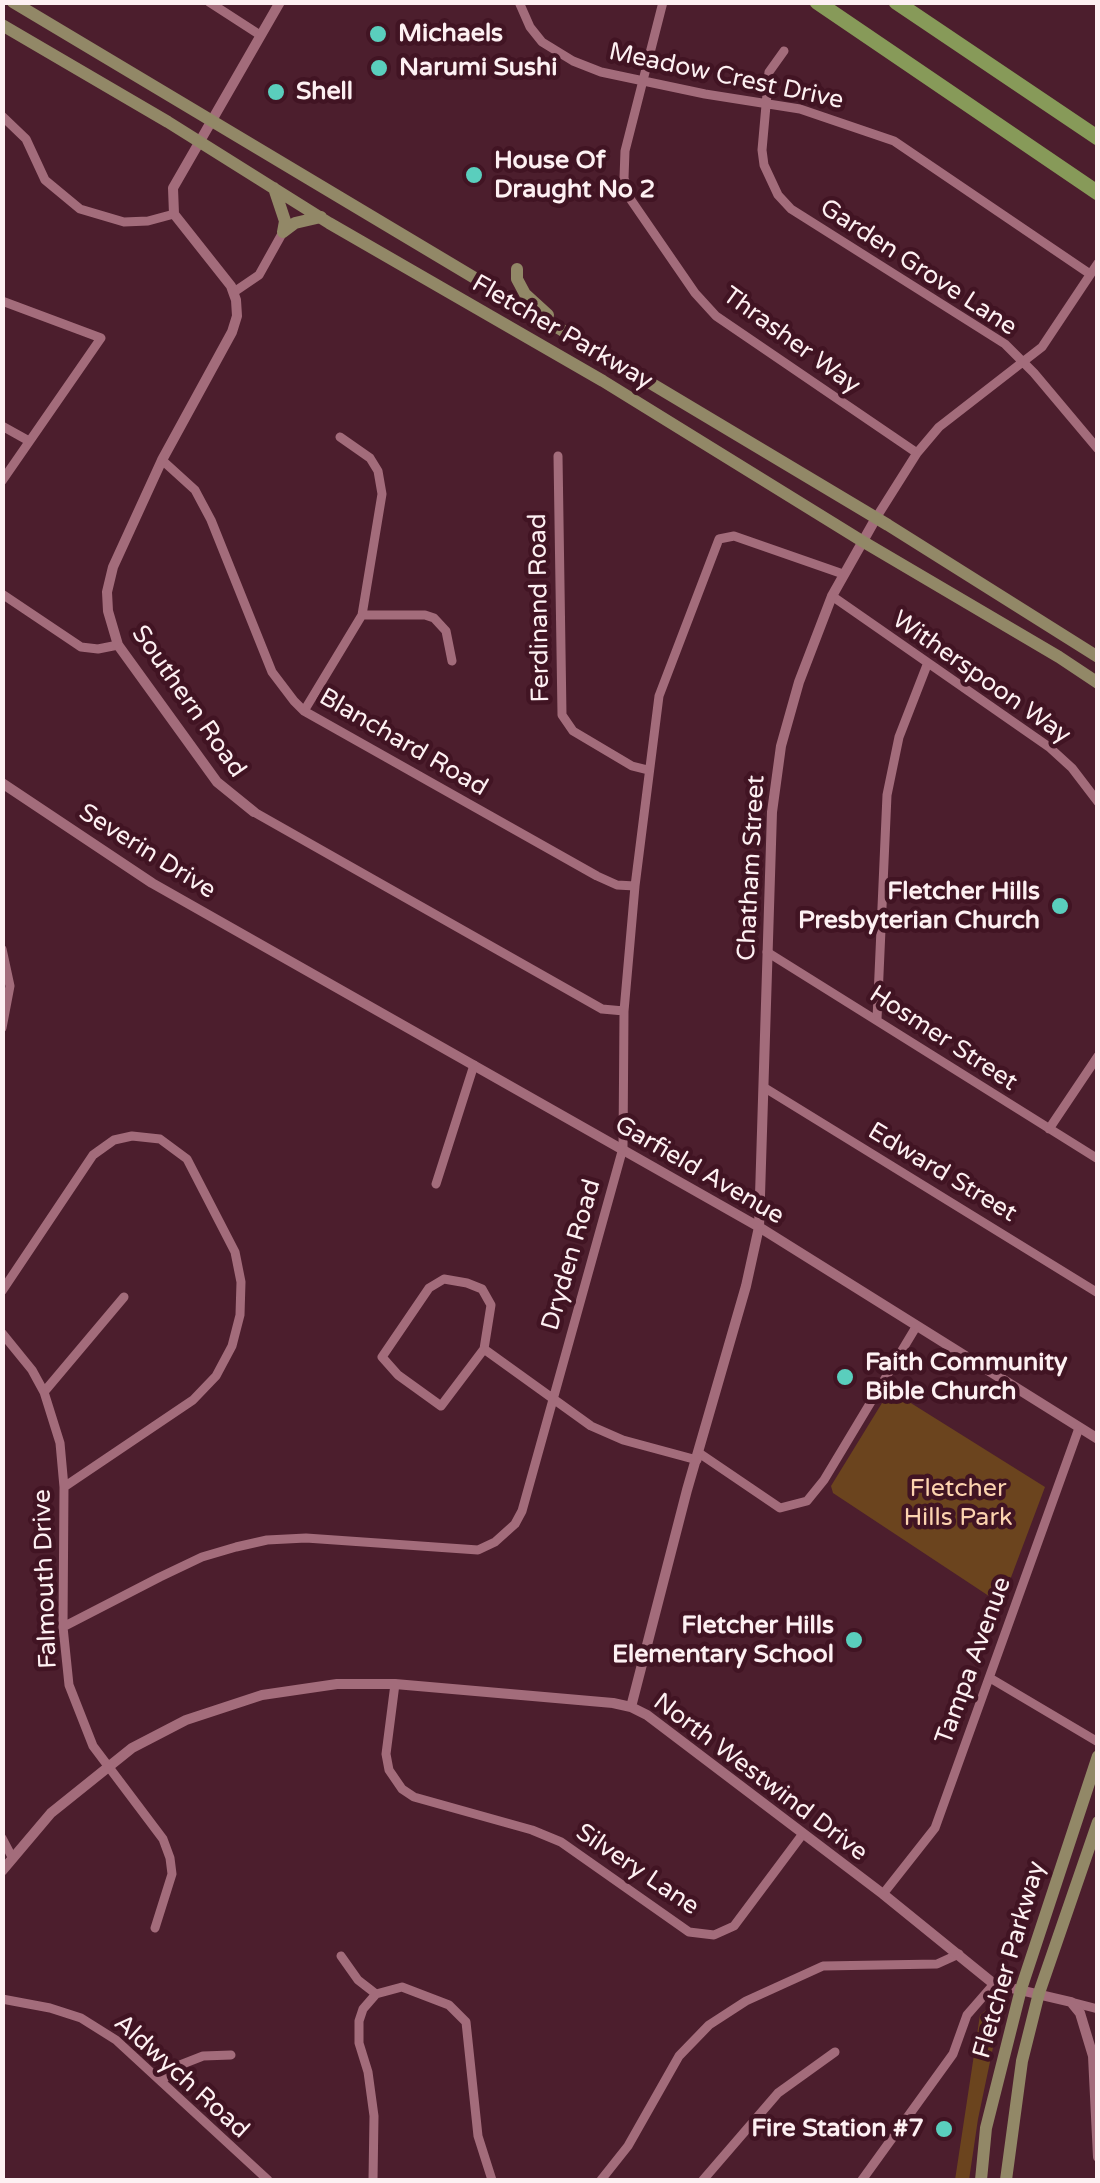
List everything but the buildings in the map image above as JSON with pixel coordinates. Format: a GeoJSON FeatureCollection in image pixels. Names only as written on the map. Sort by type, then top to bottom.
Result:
{"type":"FeatureCollection","features":[{"type":"Feature","properties":{"kind":"highway"},"geometry":{"type":"LineString","coordinates":[[817,2],[1098,193]]}},
{"type":"Feature","properties":{"kind":"highway"},"geometry":{"type":"LineString","coordinates":[[896,2],[929,28],[1098,138]]}},
{"type":"Feature","properties":{"kind":"main road","name":"Fletcher Parkway"},"geometry":{"type":"LineString","coordinates":[[13,2],[876,518],[1098,657]]}},
{"type":"Feature","properties":{"kind":"main road","name":"Fletcher Parkway"},"geometry":{"type":"LineString","coordinates":[[2,25],[603,381],[862,541],[1060,656],[1098,683]]}},
{"type":"Feature","properties":{"kind":"main road"},"geometry":{"type":"LineString","coordinates":[[274,188],[284,221],[283,232]]}},
{"type":"Feature","properties":{"kind":"main road"},"geometry":{"type":"LineString","coordinates":[[283,232],[295,223],[321,217]]}},
{"type":"Feature","properties":{"kind":"main road"},"geometry":{"type":"LineString","coordinates":[[517,269],[517,279],[525,294],[564,331]]}},
{"type":"Feature","properties":{"kind":"main road","name":"Fletcher Parkway"},"geometry":{"type":"LineString","coordinates":[[981,2180],[986,2128],[1021,1989],[1098,1756]]}},
{"type":"Feature","properties":{"kind":"main road","name":"Fletcher Parkway"},"geometry":{"type":"LineString","coordinates":[[1006,2180],[1022,2061],[1038,1993],[1098,1822]]}},
{"type":"Feature","properties":{"kind":"street"},"geometry":{"type":"LineString","coordinates":[[209,2],[260,35]]}},
{"type":"Feature","properties":{"kind":"street"},"geometry":{"type":"LineString","coordinates":[[280,2],[197,141],[173,188],[171,201],[174,214],[234,292],[259,275],[283,232]]}},
{"type":"Feature","properties":{"kind":"street","name":"Meadow Crest Drive"},"geometry":{"type":"LineString","coordinates":[[519,2],[534,32],[549,47],[601,72],[764,102],[830,118],[894,142],[1090,274]]}},
{"type":"Feature","properties":{"kind":"street","name":"Thrasher Way"},"geometry":{"type":"LineString","coordinates":[[663,2],[624,169],[631,200],[694,293],[731,329],[917,453]]}},
{"type":"Feature","properties":{"kind":"street","name":"Garden Grove Lane"},"geometry":{"type":"LineString","coordinates":[[784,51],[769,72],[764,102],[764,164],[778,195],[791,209],[1005,344],[1098,448]]}},
{"type":"Feature","properties":{"kind":"street"},"geometry":{"type":"LineString","coordinates":[[2,116],[26,138],[45,180],[80,209],[124,222],[174,214]]}},
{"type":"Feature","properties":{"kind":"street","name":"Chatham Street"},"geometry":{"type":"LineString","coordinates":[[631,1707],[759,1226],[772,812],[777,768],[792,703],[843,574],[917,453],[939,427],[1023,362],[1052,334],[1098,264]]}},
{"type":"Feature","properties":{"kind":"street","name":"Southern Road"},"geometry":{"type":"LineString","coordinates":[[234,292],[237,316],[232,332],[162,460],[110,575],[107,602],[118,645],[217,782],[254,812],[602,1008],[624,1011]]}},
{"type":"Feature","properties":{"kind":"street"},"geometry":{"type":"LineString","coordinates":[[2,301],[101,338],[2,482]]}},
{"type":"Feature","properties":{"kind":"street"},"geometry":{"type":"LineString","coordinates":[[2,426],[29,442]]}},
{"type":"Feature","properties":{"kind":"street"},"geometry":{"type":"LineString","coordinates":[[304,711],[362,615],[382,486],[370,458],[340,438]]}},
{"type":"Feature","properties":{"kind":"street","name":"Ferdinand Road"},"geometry":{"type":"LineString","coordinates":[[558,456],[562,715],[573,730],[632,766],[648,770]]}},
{"type":"Feature","properties":{"kind":"street","name":"Blanchard Road"},"geometry":{"type":"LineString","coordinates":[[162,460],[195,490],[272,672],[304,711],[597,876],[617,886],[635,886]]}},
{"type":"Feature","properties":{"kind":"street","name":"Dryden Road"},"geometry":{"type":"LineString","coordinates":[[63,1626],[202,1557],[267,1540],[325,1539],[478,1550],[510,1530],[522,1512],[622,1148],[624,1011],[659,696],[715,544],[722,537],[734,536],[843,574]]}},
{"type":"Feature","properties":{"kind":"street"},"geometry":{"type":"LineString","coordinates":[[2,594],[82,647],[98,650],[118,645]]}},
{"type":"Feature","properties":{"kind":"street","name":"Witherspoon Way"},"geometry":{"type":"LineString","coordinates":[[832,596],[1049,747],[1072,768],[1098,802]]}},
{"type":"Feature","properties":{"kind":"street"},"geometry":{"type":"LineString","coordinates":[[362,615],[430,616],[446,631],[452,661]]}},
{"type":"Feature","properties":{"kind":"street"},"geometry":{"type":"LineString","coordinates":[[877,1019],[887,796],[899,737],[927,665]]}},
{"type":"Feature","properties":{"kind":"street","name":"Severin Drive"},"geometry":{"type":"LineString","coordinates":[[2,783],[152,882],[272,952]]}},
{"type":"Feature","properties":{"kind":"street"},"geometry":{"type":"LineString","coordinates":[[2,949],[10,986],[2,1028]]}},
{"type":"Feature","properties":{"kind":"street","name":"Garfield Avenue"},"geometry":{"type":"LineString","coordinates":[[272,952],[759,1226],[1098,1439]]}},
{"type":"Feature","properties":{"kind":"street","name":"Hosmer Street"},"geometry":{"type":"LineString","coordinates":[[767,952],[1098,1159]]}},
{"type":"Feature","properties":{"kind":"street"},"geometry":{"type":"LineString","coordinates":[[1049,1130],[1098,1056]]}},
{"type":"Feature","properties":{"kind":"street"},"geometry":{"type":"LineString","coordinates":[[436,1184],[466,1080],[474,1065]]}},
{"type":"Feature","properties":{"kind":"street","name":"Edward Street"},"geometry":{"type":"LineString","coordinates":[[765,1088],[1098,1293]]}},
{"type":"Feature","properties":{"kind":"street"},"geometry":{"type":"LineString","coordinates":[[2,1290],[93,1155],[114,1140],[132,1136],[160,1139],[187,1159],[235,1252],[241,1282],[240,1314],[230,1351],[216,1376],[192,1400],[64,1487]]}},
{"type":"Feature","properties":{"kind":"street"},"geometry":{"type":"LineString","coordinates":[[444,1280],[482,1290],[491,1305],[484,1349],[441,1406],[398,1375],[382,1357],[429,1288],[444,1280]]}},
{"type":"Feature","properties":{"kind":"street"},"geometry":{"type":"LineString","coordinates":[[44,1392],[124,1297]]}},
{"type":"Feature","properties":{"kind":"street"},"geometry":{"type":"LineString","coordinates":[[484,1349],[601,1432],[698,1457],[780,1508],[807,1501],[824,1480],[916,1327]]}},
{"type":"Feature","properties":{"kind":"street","name":"Falmouth Drive"},"geometry":{"type":"LineString","coordinates":[[2,1333],[44,1392],[60,1443],[64,1487],[63,1626],[69,1685],[92,1746],[163,1839],[170,1858],[172,1874],[155,1928]]}},
{"type":"Feature","properties":{"kind":"street","name":"Tampa Avenue"},"geometry":{"type":"LineString","coordinates":[[883,1894],[935,1828],[1079,1428]]}},
{"type":"Feature","properties":{"kind":"street"},"geometry":{"type":"LineString","coordinates":[[990,1678],[1098,1742]]}},
{"type":"Feature","properties":{"kind":"street","name":"North Westwind Drive"},"geometry":{"type":"LineString","coordinates":[[2,1871],[52,1813],[132,1748],[186,1720],[262,1695],[337,1684],[395,1684],[612,1703],[647,1715],[883,1894],[994,1984]]}},
{"type":"Feature","properties":{"kind":"street","name":"Silvery Lane"},"geometry":{"type":"LineString","coordinates":[[395,1684],[386,1754],[389,1770],[402,1789],[414,1797],[561,1842],[689,1932],[714,1935],[734,1926],[802,1836]]}},
{"type":"Feature","properties":{"kind":"street"},"geometry":{"type":"LineString","coordinates":[[2,1838],[12,1857]]}},
{"type":"Feature","properties":{"kind":"street"},"geometry":{"type":"LineString","coordinates":[[603,2180],[628,2146],[678,2056],[709,2025],[746,2002],[822,1966],[937,1964],[959,1954]]}},
{"type":"Feature","properties":{"kind":"street"},"geometry":{"type":"LineString","coordinates":[[341,1956],[358,1980],[376,1994]]}},
{"type":"Feature","properties":{"kind":"street"},"geometry":{"type":"LineString","coordinates":[[862,2180],[953,2054],[967,2015],[994,1984],[1098,2009]]}},
{"type":"Feature","properties":{"kind":"street"},"geometry":{"type":"LineString","coordinates":[[373,2180],[374,2116],[358,2027],[363,2009],[376,1994],[395,1987],[409,1988],[450,2005],[463,2016],[470,2034],[472,2098],[478,2136],[492,2180]]}},
{"type":"Feature","properties":{"kind":"street","name":"Aldwych Road"},"geometry":{"type":"LineString","coordinates":[[2,1999],[81,2018],[116,2040],[268,2180]]}},
{"type":"Feature","properties":{"kind":"street"},"geometry":{"type":"LineString","coordinates":[[1071,2002],[1080,2013],[1092,2056],[1098,2158]]}},
{"type":"Feature","properties":{"kind":"street"},"geometry":{"type":"LineString","coordinates":[[704,2180],[778,2093],[836,2052]]}},
{"type":"Feature","properties":{"kind":"street"},"geometry":{"type":"LineString","coordinates":[[161,2081],[170,2070],[192,2060],[231,2055]]}},
{"type":"Feature","properties":{"kind":"green space","name":"Fletcher Hills Park"},"geometry":{"type":"Polygon","coordinates":[[[890,1390],[1045,1487],[1001,1604],[833,1493],[831,1486],[890,1390]]]}},
{"type":"Feature","properties":{"kind":"green space"},"geometry":{"type":"Polygon","coordinates":[[[991,2006],[999,2009],[1000,2014],[969,2180],[955,2180],[980,2015],[991,2006]]]}},
{"type":"Feature","properties":{"kind":"place","name":"Michaels"},"geometry":{"type":"Point","coordinates":[378,34]}},
{"type":"Feature","properties":{"kind":"place","name":"Narumi Sushi"},"geometry":{"type":"Point","coordinates":[379,68]}},
{"type":"Feature","properties":{"kind":"place","name":"Shell"},"geometry":{"type":"Point","coordinates":[276,92]}},
{"type":"Feature","properties":{"kind":"place","name":"House Of Draught No 2"},"geometry":{"type":"Point","coordinates":[474,175]}},
{"type":"Feature","properties":{"kind":"place","name":"Fletcher Hills Presbyterian Church"},"geometry":{"type":"Point","coordinates":[1060,906]}},
{"type":"Feature","properties":{"kind":"place","name":"Faith Community Bible Church"},"geometry":{"type":"Point","coordinates":[845,1377]}},
{"type":"Feature","properties":{"kind":"place","name":"Fletcher Hills Elementary School"},"geometry":{"type":"Point","coordinates":[854,1640]}},
{"type":"Feature","properties":{"kind":"place","name":"Fire Station #7"},"geometry":{"type":"Point","coordinates":[944,2129]}}]}
